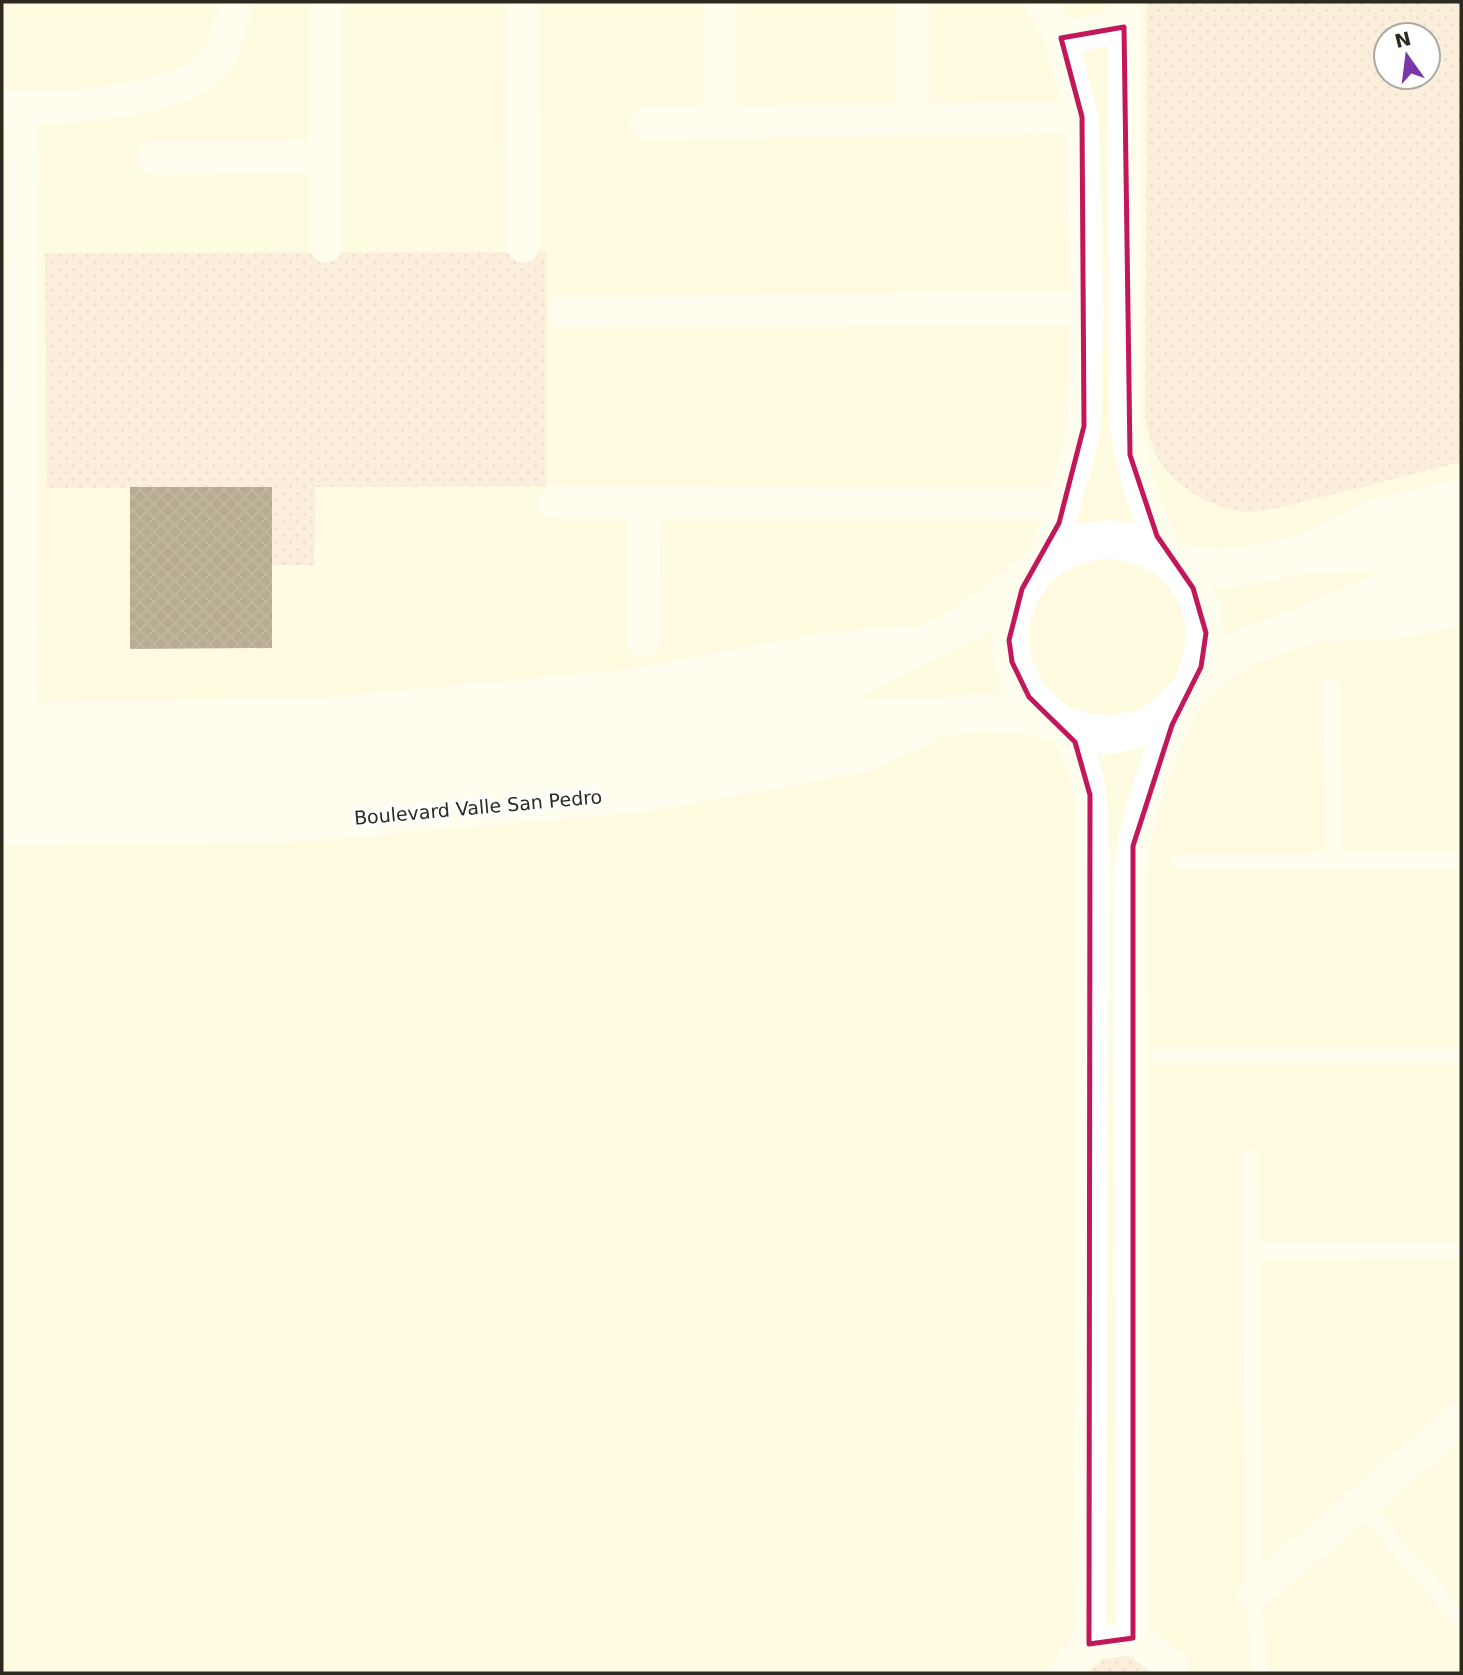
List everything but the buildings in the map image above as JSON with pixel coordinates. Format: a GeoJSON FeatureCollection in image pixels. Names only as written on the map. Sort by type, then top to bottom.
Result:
{"type":"FeatureCollection","features":[{"type":"Feature","properties":{"kind":"main road"},"geometry":{"type":"LineString","coordinates":[[1298,555],[1377,518],[1461,498]]}},
{"type":"Feature","properties":{"kind":"main road"},"geometry":{"type":"LineString","coordinates":[[1171,562],[1218,569],[1298,555],[1386,552],[1461,534]]}},
{"type":"Feature","properties":{"kind":"main road"},"geometry":{"type":"LineString","coordinates":[[2,755],[311,734],[632,688],[832,651],[926,644],[970,622],[1052,557],[1078,544],[1108,539],[1132,542],[1157,552],[1171,562],[1193,589],[1203,611],[1206,633],[1201,667],[1190,690]]}},
{"type":"Feature","properties":{"kind":"main road"},"geometry":{"type":"LineString","coordinates":[[1040,566],[1021,589],[1011,617],[1011,651],[1020,683],[1029,697],[1046,715],[1062,724]]}},
{"type":"Feature","properties":{"kind":"main road","name":"Boulevard Valle San Pedro"},"geometry":{"type":"LineString","coordinates":[[2,791],[295,789],[640,758],[853,719],[943,717],[977,712],[1034,716],[1084,732],[1112,735],[1147,727],[1171,711],[1222,661],[1249,645],[1313,623],[1395,585],[1461,569]]}},
{"type":"Feature","properties":{"kind":"main road","name":"Boulevard Valle San Pedro"},"geometry":{"type":"LineString","coordinates":[[1313,623],[1404,619],[1461,605]]}},
{"type":"Feature","properties":{"kind":"main road","name":"Boulevard Valle San Pedro"},"geometry":{"type":"LineString","coordinates":[[2,826],[296,823],[647,792],[863,753],[943,717]]}},
{"type":"Feature","properties":{"kind":"main road"},"geometry":{"type":"LineString","coordinates":[[11,722],[311,734]]}},
{"type":"Feature","properties":{"kind":"street"},"geometry":{"type":"LineString","coordinates":[[11,722],[22,257],[13,108],[91,104],[141,96],[194,80],[211,66],[220,54],[236,2]]}},
{"type":"Feature","properties":{"kind":"street"},"geometry":{"type":"LineString","coordinates":[[326,2],[326,246]]}},
{"type":"Feature","properties":{"kind":"street"},"geometry":{"type":"LineString","coordinates":[[522,2],[523,246]]}},
{"type":"Feature","properties":{"kind":"street"},"geometry":{"type":"LineString","coordinates":[[719,122],[720,2]]}},
{"type":"Feature","properties":{"kind":"street"},"geometry":{"type":"LineString","coordinates":[[912,2],[913,119]]}},
{"type":"Feature","properties":{"kind":"street"},"geometry":{"type":"LineString","coordinates":[[1040,566],[1054,538],[1065,504],[1084,426],[1087,308],[1082,117],[1061,38],[1041,2]]}},
{"type":"Feature","properties":{"kind":"street"},"geometry":{"type":"LineString","coordinates":[[1061,38],[1124,14],[1126,421],[1130,455],[1141,491],[1157,536],[1171,562]]}},
{"type":"Feature","properties":{"kind":"street"},"geometry":{"type":"LineString","coordinates":[[647,123],[1082,117]]}},
{"type":"Feature","properties":{"kind":"street"},"geometry":{"type":"LineString","coordinates":[[153,159],[326,157]]}},
{"type":"Feature","properties":{"kind":"street"},"geometry":{"type":"LineString","coordinates":[[565,312],[1087,308]]}},
{"type":"Feature","properties":{"kind":"street"},"geometry":{"type":"LineString","coordinates":[[555,502],[1065,504]]}},
{"type":"Feature","properties":{"kind":"street"},"geometry":{"type":"LineString","coordinates":[[643,502],[643,640]]}},
{"type":"Feature","properties":{"kind":"street"},"geometry":{"type":"LineString","coordinates":[[1133,1638],[1130,875],[1133,846],[1140,820],[1172,725],[1190,690]]}},
{"type":"Feature","properties":{"kind":"street"},"geometry":{"type":"LineString","coordinates":[[1062,724],[1075,742],[1086,768],[1092,836],[1089,1644],[1064,1673]]}},
{"type":"Feature","properties":{"kind":"street"},"geometry":{"type":"LineString","coordinates":[[1254,1594],[1461,1418]]}},
{"type":"Feature","properties":{"kind":"street"},"geometry":{"type":"LineString","coordinates":[[1089,1644],[1133,1638],[1172,1666],[1173,1673]]}},
{"type":"Feature","properties":{"kind":"lane"},"geometry":{"type":"LineString","coordinates":[[1331,686],[1334,861]]}},
{"type":"Feature","properties":{"kind":"lane"},"geometry":{"type":"LineString","coordinates":[[1179,862],[1461,860]]}},
{"type":"Feature","properties":{"kind":"lane"},"geometry":{"type":"LineString","coordinates":[[1159,1055],[1461,1056]]}},
{"type":"Feature","properties":{"kind":"lane"},"geometry":{"type":"LineString","coordinates":[[1250,1157],[1254,1594],[1259,1673]]}},
{"type":"Feature","properties":{"kind":"lane"},"geometry":{"type":"LineString","coordinates":[[1251,1252],[1461,1250]]}},
{"type":"Feature","properties":{"kind":"lane"},"geometry":{"type":"LineString","coordinates":[[1361,1503],[1461,1621]]}},
{"type":"Feature","properties":{"kind":"highlighted area"},"geometry":{"type":"Polygon","coordinates":[[[1124,27],[1130,455],[1157,536],[1193,588],[1206,633],[1201,667],[1172,725],[1133,846],[1133,1638],[1089,1644],[1090,795],[1075,742],[1029,697],[1012,662],[1009,640],[1022,589],[1059,523],[1084,426],[1082,117],[1061,38],[1124,27]]]}},
{"type":"Feature","properties":{"kind":"shaded area"},"geometry":{"type":"Polygon","coordinates":[[[1147,2],[1461,2],[1461,462],[1275,509],[1237,511],[1215,504],[1184,487],[1162,465],[1150,438],[1145,417],[1147,2]]]}},
{"type":"Feature","properties":{"kind":"shaded area"},"geometry":{"type":"Polygon","coordinates":[[[546,252],[546,486],[316,487],[314,565],[272,565],[272,487],[47,488],[45,253],[546,252]]]}},
{"type":"Feature","properties":{"kind":"shaded area"},"geometry":{"type":"Polygon","coordinates":[[[1126,1656],[1137,1659],[1155,1673],[1087,1673],[1104,1659],[1126,1656]]]}}]}
